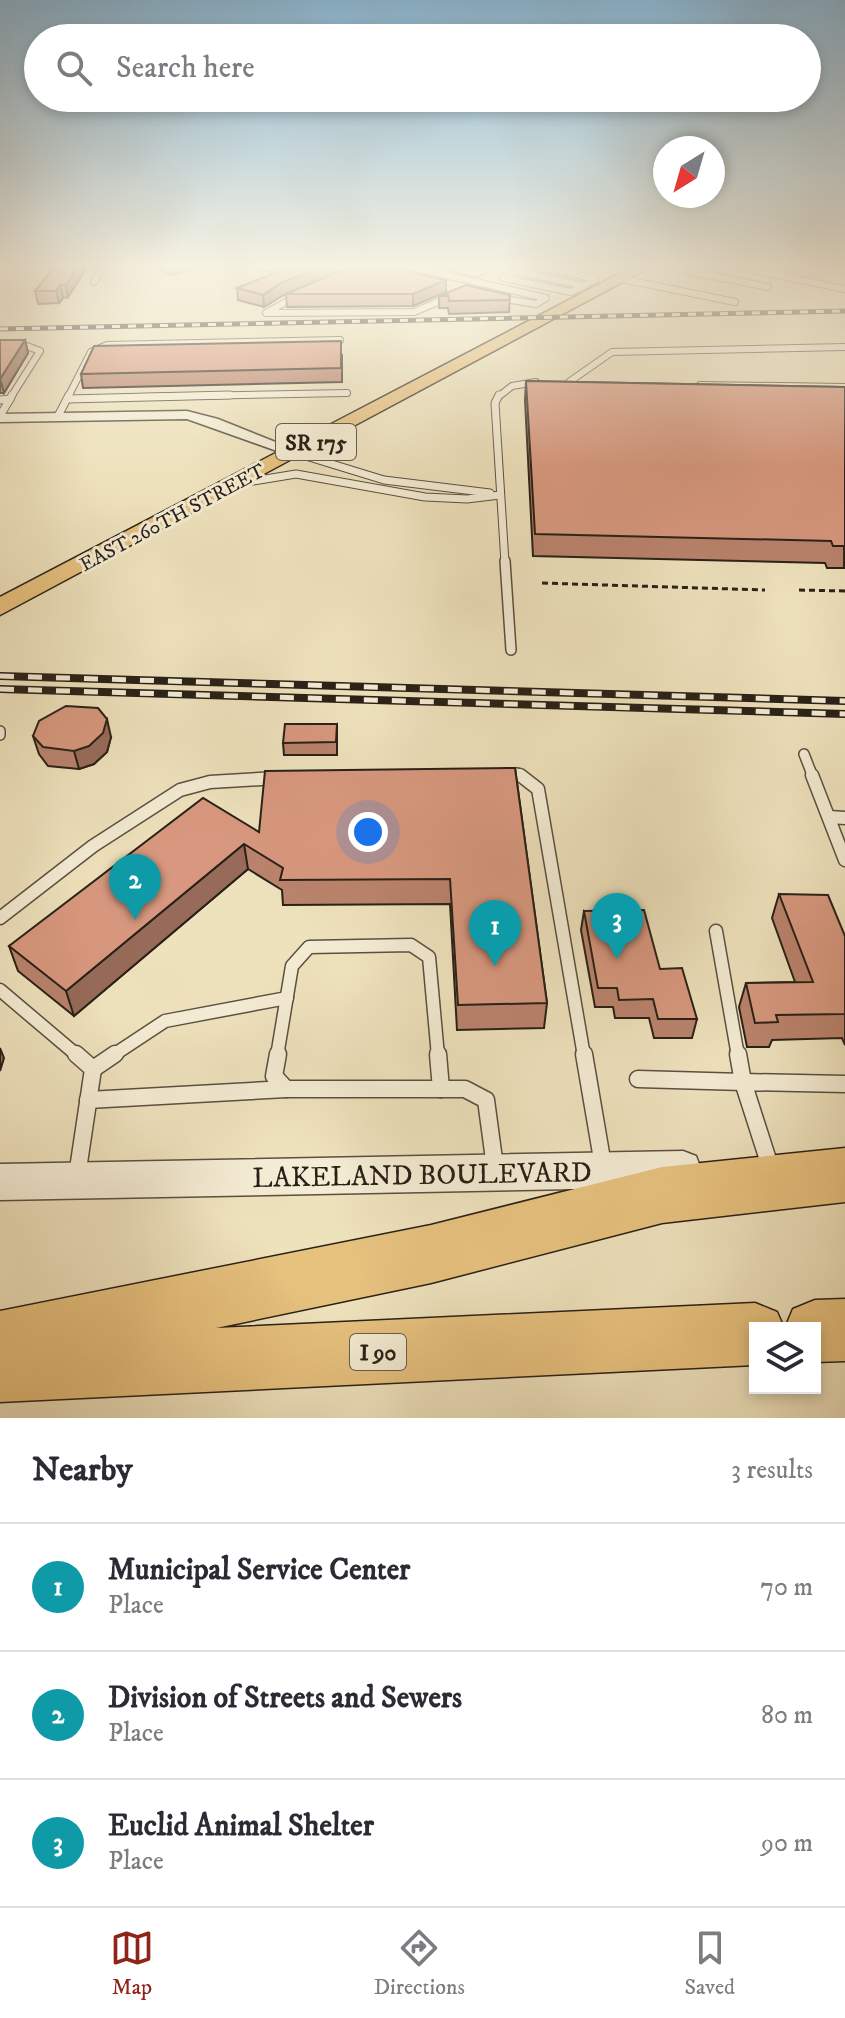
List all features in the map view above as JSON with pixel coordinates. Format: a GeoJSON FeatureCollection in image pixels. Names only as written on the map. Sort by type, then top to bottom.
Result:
{"type":"FeatureCollection","features":[{"type":"Feature","properties":{"kind":"highway"},"geometry":{"type":"LineString","coordinates":[[0,1342],[431,1254],[662,1195],[845,1175]]}},
{"type":"Feature","properties":{"kind":"highway"},"geometry":{"type":"LineString","coordinates":[[821,1331],[845,1330]]}},
{"type":"Feature","properties":{"kind":"highway","name":"I 90"},"geometry":{"type":"LineString","coordinates":[[0,1370],[749,1334]]}},
{"type":"Feature","properties":{"kind":"main road","name":"EAST 260TH STREET"},"geometry":{"type":"LineString","coordinates":[[0,607],[517,335]]}},
{"type":"Feature","properties":{"kind":"street"},"geometry":{"type":"LineString","coordinates":[[0,417],[187,415],[296,453]]}},
{"type":"Feature","properties":{"kind":"street","name":"LAKELAND BOULEVARD"},"geometry":{"type":"LineString","coordinates":[[0,1182],[845,1167]]}},
{"type":"Feature","properties":{"kind":"lane"},"geometry":{"type":"LineString","coordinates":[[58,416],[91,352],[107,345],[340,340]]}},
{"type":"Feature","properties":{"kind":"lane"},"geometry":{"type":"LineString","coordinates":[[0,347],[27,346],[40,351],[0,417]]}},
{"type":"Feature","properties":{"kind":"lane"},"geometry":{"type":"LineString","coordinates":[[569,382],[612,352],[845,347]]}},
{"type":"Feature","properties":{"kind":"lane"},"geometry":{"type":"LineString","coordinates":[[511,650],[507,548],[500,495],[495,403],[500,393],[522,382],[584,383]]}},
{"type":"Feature","properties":{"kind":"lane"},"geometry":{"type":"LineString","coordinates":[[692,384],[845,387]]}},
{"type":"Feature","properties":{"kind":"lane"},"geometry":{"type":"LineString","coordinates":[[67,399],[347,393]]}},
{"type":"Feature","properties":{"kind":"lane"},"geometry":{"type":"LineString","coordinates":[[0,400],[10,399]]}},
{"type":"Feature","properties":{"kind":"lane"},"geometry":{"type":"LineString","coordinates":[[296,453],[308,469],[345,483]]}},
{"type":"Feature","properties":{"kind":"lane"},"geometry":{"type":"LineString","coordinates":[[296,453],[384,480],[468,488],[500,495]]}},
{"type":"Feature","properties":{"kind":"lane"},"geometry":{"type":"LineString","coordinates":[[235,484],[296,474],[425,497],[467,499],[500,495]]}},
{"type":"Feature","properties":{"kind":"lane"},"geometry":{"type":"LineString","coordinates":[[804,754],[845,860]]}},
{"type":"Feature","properties":{"kind":"lane"},"geometry":{"type":"LineString","coordinates":[[486,773],[517,773],[538,789],[604,1171]]}},
{"type":"Feature","properties":{"kind":"lane"},"geometry":{"type":"LineString","coordinates":[[0,918],[93,846],[180,790],[210,782],[286,778]]}},
{"type":"Feature","properties":{"kind":"lane"},"geometry":{"type":"LineString","coordinates":[[829,817],[845,818]]}},
{"type":"Feature","properties":{"kind":"lane"},"geometry":{"type":"LineString","coordinates":[[716,931],[743,1082],[771,1168]]}},
{"type":"Feature","properties":{"kind":"lane"},"geometry":{"type":"LineString","coordinates":[[286,1089],[274,1076],[292,966],[309,947],[411,945],[429,957],[441,1089]]}},
{"type":"Feature","properties":{"kind":"lane"},"geometry":{"type":"LineString","coordinates":[[0,990],[93,1069]]}},
{"type":"Feature","properties":{"kind":"lane"},"geometry":{"type":"LineString","coordinates":[[77,1180],[93,1069],[165,1021],[287,998]]}},
{"type":"Feature","properties":{"kind":"lane"},"geometry":{"type":"LineString","coordinates":[[638,1079],[845,1084]]}},
{"type":"Feature","properties":{"kind":"lane"},"geometry":{"type":"LineString","coordinates":[[88,1100],[286,1089],[465,1089],[486,1100],[495,1173]]}},
{"type":"Feature","properties":{"kind":"path"},"geometry":{"type":"LineString","coordinates":[[542,583],[765,590]]}},
{"type":"Feature","properties":{"kind":"path"},"geometry":{"type":"LineString","coordinates":[[799,590],[845,591]]}},
{"type":"Feature","properties":{"kind":"building"},"geometry":{"type":"Polygon","coordinates":[[[0,340],[25,340],[0,379],[0,340]]]}},
{"type":"Feature","properties":{"kind":"building"},"geometry":{"type":"Polygon","coordinates":[[[341,341],[341,368],[81,374],[94,346],[341,341]]]}},
{"type":"Feature","properties":{"kind":"building"},"geometry":{"type":"Polygon","coordinates":[[[526,381],[845,387],[845,546],[833,546],[831,541],[535,534],[526,381]]]}},
{"type":"Feature","properties":{"kind":"building"},"geometry":{"type":"Polygon","coordinates":[[[66,706],[98,708],[107,719],[103,733],[89,746],[74,751],[43,747],[33,736],[39,721],[66,706]]]}},
{"type":"Feature","properties":{"kind":"building"},"geometry":{"type":"Polygon","coordinates":[[[285,724],[337,724],[336,742],[283,743],[285,724]]]}},
{"type":"Feature","properties":{"kind":"building"},"geometry":{"type":"Polygon","coordinates":[[[515,768],[547,1003],[458,1005],[450,879],[280,880],[283,868],[244,844],[66,991],[9,946],[203,798],[259,832],[265,771],[515,768]]]}},
{"type":"Feature","properties":{"kind":"building"},"geometry":{"type":"Polygon","coordinates":[[[779,894],[828,895],[845,936],[845,1014],[776,1015],[778,1022],[755,1023],[746,983],[813,982],[779,894]]]}},
{"type":"Feature","properties":{"kind":"building"},"geometry":{"type":"Polygon","coordinates":[[[644,910],[660,969],[682,968],[697,1019],[658,1019],[653,999],[619,1000],[617,988],[598,988],[584,911],[644,910]]]}},
{"type":"Feature","properties":{"kind":"railway"},"geometry":{"type":"LineString","coordinates":[[0,676],[845,701]]}},
{"type":"Feature","properties":{"kind":"railway"},"geometry":{"type":"LineString","coordinates":[[0,689],[845,714]]}},
{"type":"Feature","properties":{"kind":"place","name":"Division of Streets and Sewers"},"geometry":{"type":"Point","coordinates":[135,920]}},
{"type":"Feature","properties":{"kind":"place","name":"Euclid Animal Shelter"},"geometry":{"type":"Point","coordinates":[617,959]}},
{"type":"Feature","properties":{"kind":"place","name":"Municipal Service Center"},"geometry":{"type":"Point","coordinates":[495,966]}}]}
